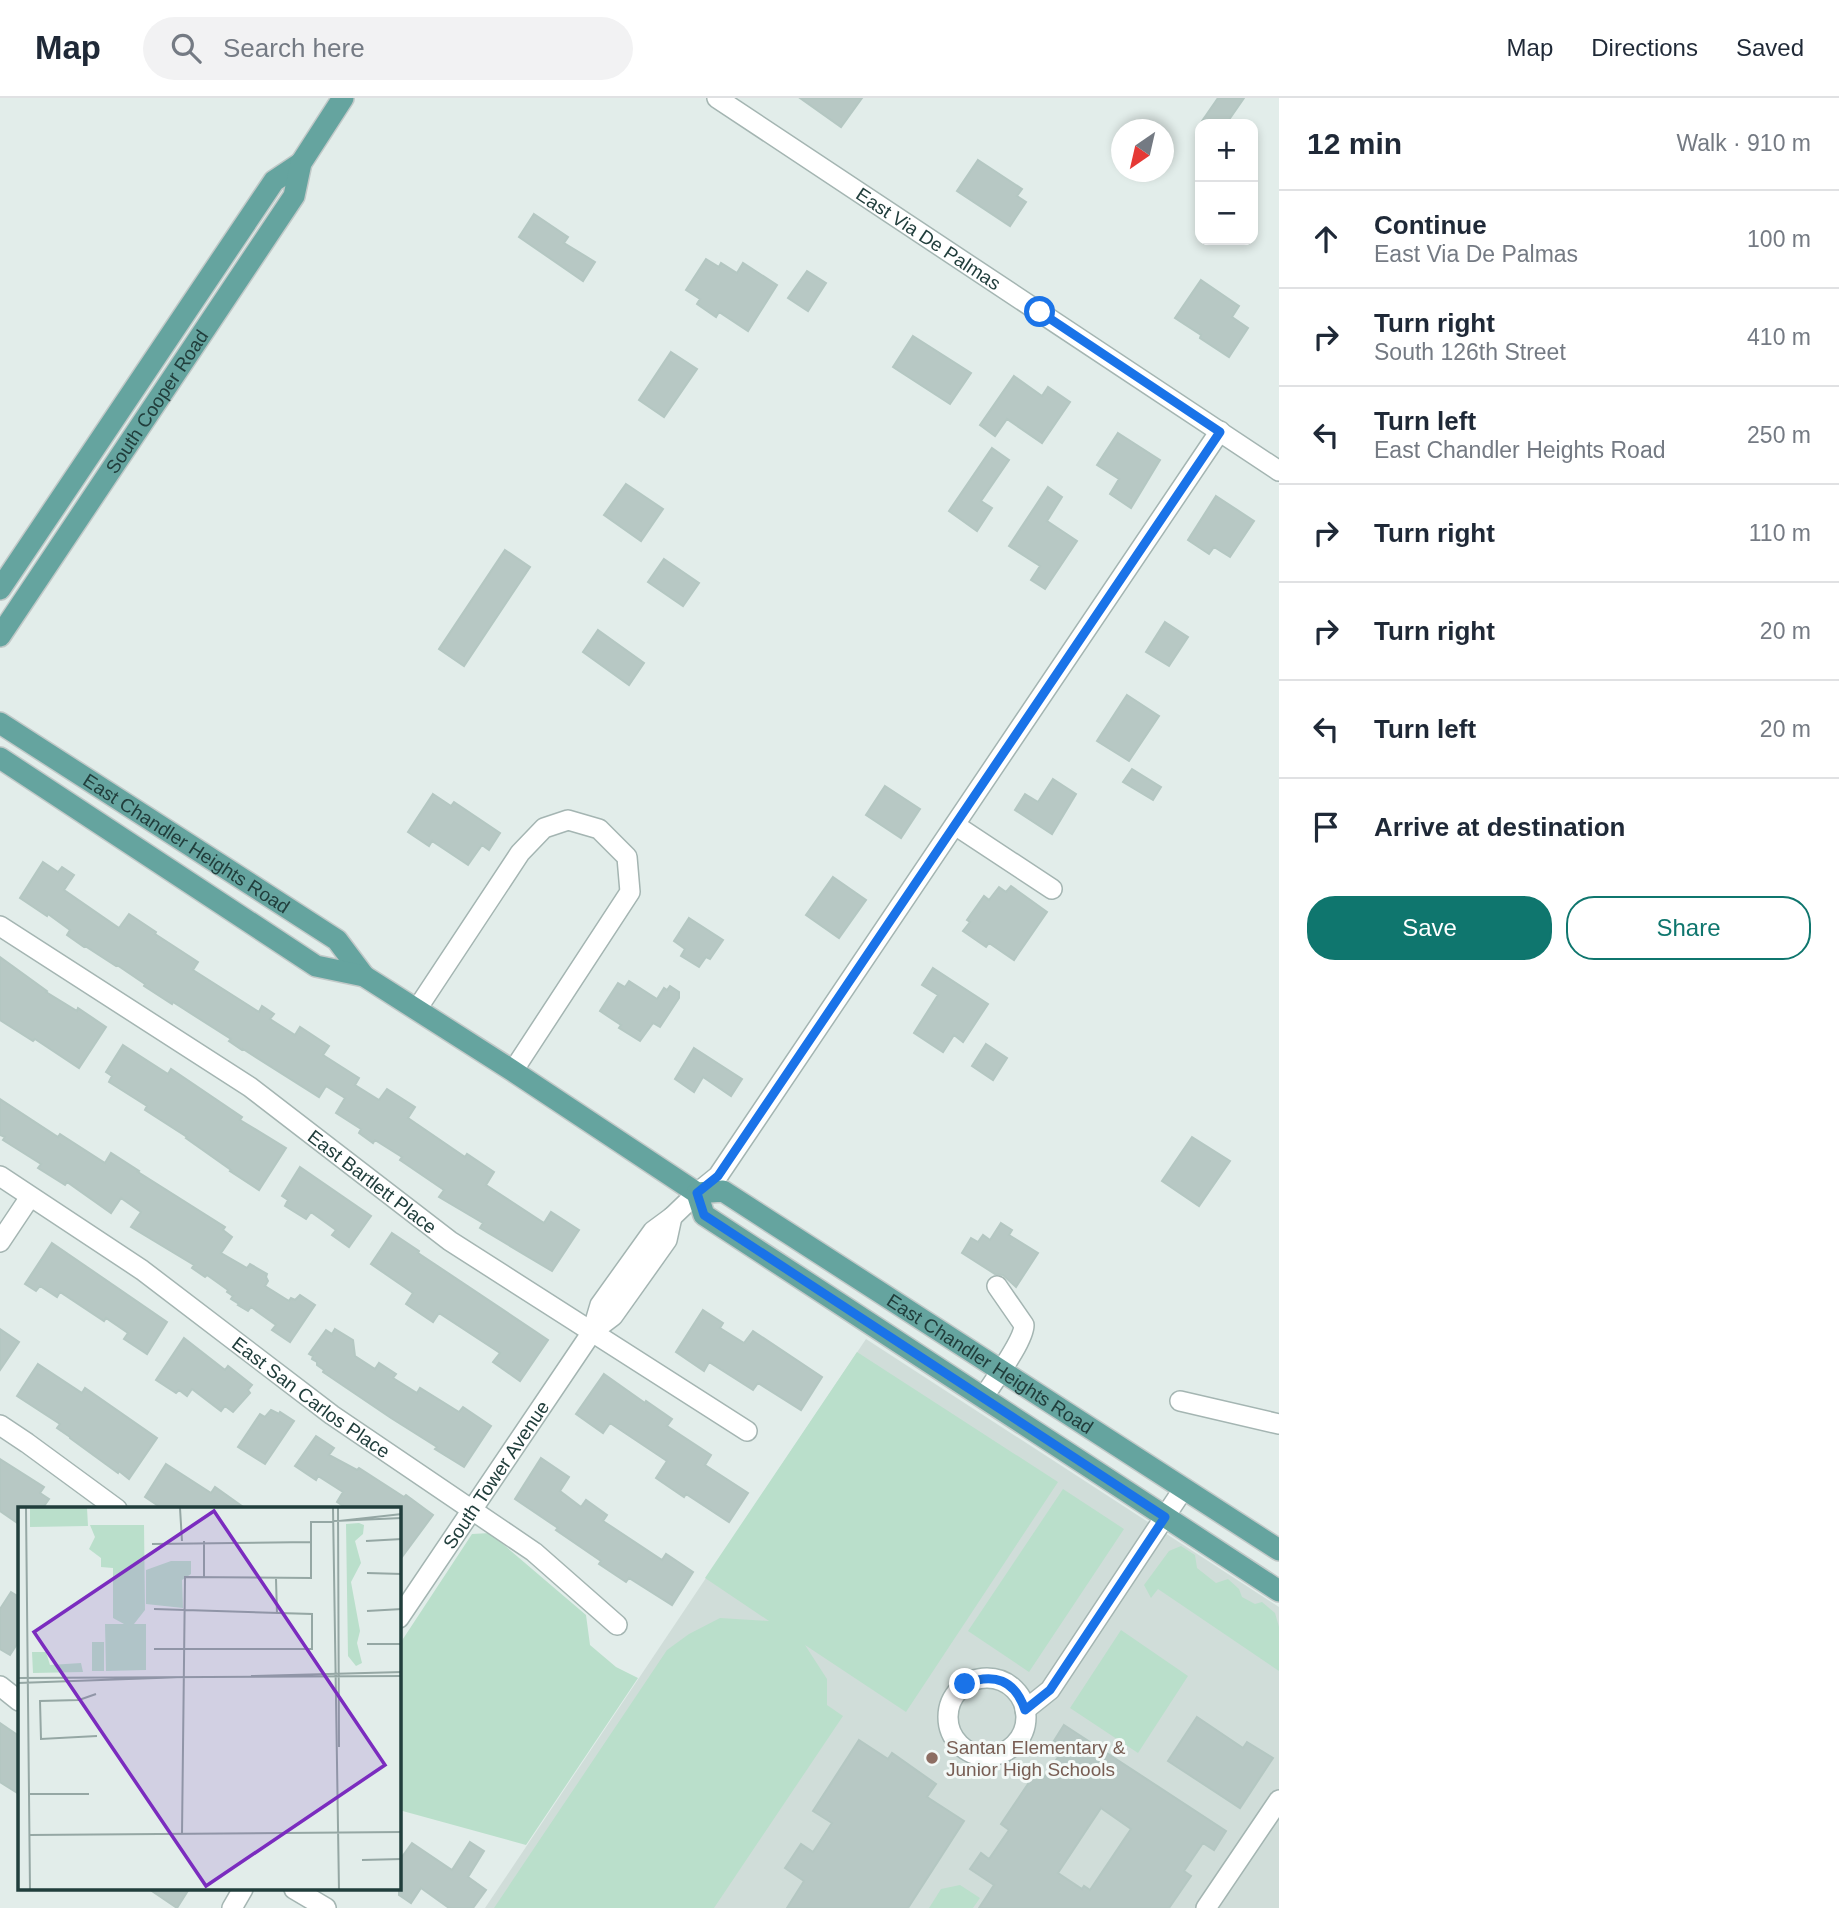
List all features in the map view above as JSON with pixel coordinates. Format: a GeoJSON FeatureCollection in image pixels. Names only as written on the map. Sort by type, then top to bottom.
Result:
{"type":"FeatureCollection","features":[{"type":"Feature","properties":{"kind":"main road","name":"South Cooper Road"},"geometry":{"type":"LineString","coordinates":[[0,636],[294,195],[301,163],[343,98]]}},
{"type":"Feature","properties":{"kind":"main road","name":"South Cooper Road"},"geometry":{"type":"LineString","coordinates":[[0,589],[274,181],[301,163]]}},
{"type":"Feature","properties":{"kind":"main road","name":"East Chandler Heights Road"},"geometry":{"type":"LineString","coordinates":[[0,723],[337,940],[364,976]]}},
{"type":"Feature","properties":{"kind":"main road","name":"East Chandler Heights Road"},"geometry":{"type":"LineString","coordinates":[[0,758],[316,966],[364,976],[697,1193],[723,1191],[1279,1550]]}},
{"type":"Feature","properties":{"kind":"main road","name":"East Chandler Heights Road"},"geometry":{"type":"LineString","coordinates":[[697,1193],[704,1215],[1279,1591]]}},
{"type":"Feature","properties":{"kind":"street","name":"East Via De Palmas"},"geometry":{"type":"LineString","coordinates":[[717,98],[1279,471]]}},
{"type":"Feature","properties":{"kind":"street","name":"South Tower Avenue"},"geometry":{"type":"LineString","coordinates":[[401,1615],[592,1332],[614,1316],[667,1240],[672,1217],[718,1176],[1220,432]]}},
{"type":"Feature","properties":{"kind":"street"},"geometry":{"type":"LineString","coordinates":[[417,1009],[520,853],[544,828],[568,820],[599,829],[627,857],[630,892],[513,1071]]}},
{"type":"Feature","properties":{"kind":"street"},"geometry":{"type":"LineString","coordinates":[[955,825],[1052,889]]}},
{"type":"Feature","properties":{"kind":"street","name":"East Bartlett Place"},"geometry":{"type":"LineString","coordinates":[[0,926],[250,1087],[450,1241],[747,1431]]}},
{"type":"Feature","properties":{"kind":"street","name":"East San Carlos Place"},"geometry":{"type":"LineString","coordinates":[[0,1176],[142,1270],[332,1415],[534,1552],[617,1625]]}},
{"type":"Feature","properties":{"kind":"street"},"geometry":{"type":"LineString","coordinates":[[0,1242],[30,1197]]}},
{"type":"Feature","properties":{"kind":"street"},"geometry":{"type":"LineString","coordinates":[[983,1398],[1024,1329],[998,1286]]}},
{"type":"Feature","properties":{"kind":"street"},"geometry":{"type":"LineString","coordinates":[[1180,1401],[1279,1424]]}},
{"type":"Feature","properties":{"kind":"street"},"geometry":{"type":"LineString","coordinates":[[0,1425],[114,1507]]}},
{"type":"Feature","properties":{"kind":"street"},"geometry":{"type":"LineString","coordinates":[[1025,1710],[1050,1690],[1184,1488]]}},
{"type":"Feature","properties":{"kind":"street"},"geometry":{"type":"LineString","coordinates":[[977,1679],[1002,1681],[1013,1688],[1021,1698],[1025,1710],[1026,1723],[1022,1735],[1014,1746],[1003,1753],[977,1755],[965,1750],[955,1741],[949,1729],[949,1704],[956,1692],[977,1679]]}},
{"type":"Feature","properties":{"kind":"street"},"geometry":{"type":"LineString","coordinates":[[0,1686],[18,1700]]}},
{"type":"Feature","properties":{"kind":"street"},"geometry":{"type":"LineString","coordinates":[[1206,1908],[1279,1800]]}},
{"type":"Feature","properties":{"kind":"street"},"geometry":{"type":"LineString","coordinates":[[232,1908],[242,1890]]}},
{"type":"Feature","properties":{"kind":"street"},"geometry":{"type":"LineString","coordinates":[[296,1890],[326,1908]]}},
{"type":"Feature","properties":{"kind":"shaded area","name":"Santan Elementary & Junior High Schools"},"geometry":{"type":"Polygon","coordinates":[[[866,1339],[1279,1607],[1279,1908],[485,1908],[866,1339]]]}},
{"type":"Feature","properties":{"kind":"green space"},"geometry":{"type":"Polygon","coordinates":[[[857,1352],[1058,1482],[906,1712],[805,1645],[827,1679],[827,1705],[843,1716],[714,1908],[494,1908],[667,1650],[689,1634],[720,1618],[769,1621],[705,1578],[857,1352]]]}},
{"type":"Feature","properties":{"kind":"green space"},"geometry":{"type":"Polygon","coordinates":[[[1063,1489],[1124,1529],[1029,1672],[968,1631],[1063,1489]]]}},
{"type":"Feature","properties":{"kind":"green space"},"geometry":{"type":"Polygon","coordinates":[[[490,1533],[586,1615],[590,1645],[616,1667],[638,1678],[526,1845],[401,1811],[401,1642],[472,1534],[490,1533]]]}},
{"type":"Feature","properties":{"kind":"green space"},"geometry":{"type":"Polygon","coordinates":[[[1181,1546],[1195,1555],[1197,1568],[1216,1583],[1228,1579],[1239,1589],[1242,1597],[1255,1604],[1262,1602],[1275,1613],[1279,1627],[1279,1671],[1158,1589],[1151,1598],[1144,1585],[1169,1551],[1181,1546]]]}},
{"type":"Feature","properties":{"kind":"green space"},"geometry":{"type":"Polygon","coordinates":[[[1121,1630],[1188,1676],[1138,1753],[1070,1708],[1121,1630]]]}},
{"type":"Feature","properties":{"kind":"green space"},"geometry":{"type":"Polygon","coordinates":[[[960,1885],[980,1898],[973,1908],[929,1908],[941,1889],[960,1885]]]}},
{"type":"Feature","properties":{"kind":"building"},"geometry":{"type":"Polygon","coordinates":[[[800,98],[862,98],[841,127],[800,98]]]}},
{"type":"Feature","properties":{"kind":"building"},"geometry":{"type":"Polygon","coordinates":[[[1218,98],[1244,98],[1229,119],[1203,119],[1218,98]]]}},
{"type":"Feature","properties":{"kind":"building"},"geometry":{"type":"Polygon","coordinates":[[[978,160],[1022,189],[1017,196],[1026,202],[1010,226],[957,191],[978,160]]]}},
{"type":"Feature","properties":{"kind":"building"},"geometry":{"type":"Polygon","coordinates":[[[534,214],[568,237],[564,243],[595,262],[583,281],[519,237],[534,214]]]}},
{"type":"Feature","properties":{"kind":"building"},"geometry":{"type":"Polygon","coordinates":[[[706,259],[719,267],[721,263],[737,273],[743,263],[777,285],[748,331],[719,312],[716,317],[697,304],[700,299],[686,290],[706,259]]]}},
{"type":"Feature","properties":{"kind":"building"},"geometry":{"type":"Polygon","coordinates":[[[807,271],[826,283],[808,311],[788,298],[807,271]]]}},
{"type":"Feature","properties":{"kind":"building"},"geometry":{"type":"Polygon","coordinates":[[[1201,280],[1239,306],[1232,317],[1248,328],[1229,357],[1175,318],[1201,280]]]}},
{"type":"Feature","properties":{"kind":"building"},"geometry":{"type":"Polygon","coordinates":[[[913,336],[971,373],[950,404],[893,367],[913,336]]]}},
{"type":"Feature","properties":{"kind":"building"},"geometry":{"type":"Polygon","coordinates":[[[671,352],[697,369],[664,417],[639,400],[671,352]]]}},
{"type":"Feature","properties":{"kind":"building"},"geometry":{"type":"Polygon","coordinates":[[[1014,376],[1042,396],[1048,387],[1070,402],[1042,443],[1007,419],[995,436],[980,425],[1014,376]]]}},
{"type":"Feature","properties":{"kind":"building"},"geometry":{"type":"Polygon","coordinates":[[[1118,433],[1160,460],[1131,508],[1110,494],[1119,479],[1097,465],[1118,433]]]}},
{"type":"Feature","properties":{"kind":"building"},"geometry":{"type":"Polygon","coordinates":[[[992,448],[1009,460],[981,501],[992,508],[977,531],[949,511],[992,448]]]}},
{"type":"Feature","properties":{"kind":"building"},"geometry":{"type":"Polygon","coordinates":[[[626,484],[663,509],[641,541],[604,515],[626,484]]]}},
{"type":"Feature","properties":{"kind":"building"},"geometry":{"type":"Polygon","coordinates":[[[1048,487],[1062,497],[1047,521],[1077,541],[1045,589],[1031,580],[1040,566],[1009,546],[1048,487]]]}},
{"type":"Feature","properties":{"kind":"building"},"geometry":{"type":"Polygon","coordinates":[[[1216,496],[1254,521],[1230,557],[1214,547],[1209,554],[1188,540],[1216,496]]]}},
{"type":"Feature","properties":{"kind":"building"},"geometry":{"type":"Polygon","coordinates":[[[505,550],[530,567],[464,666],[439,649],[505,550]]]}},
{"type":"Feature","properties":{"kind":"building"},"geometry":{"type":"Polygon","coordinates":[[[664,559],[699,583],[683,606],[648,582],[664,559]]]}},
{"type":"Feature","properties":{"kind":"building"},"geometry":{"type":"Polygon","coordinates":[[[1165,622],[1188,637],[1169,666],[1146,652],[1165,622]]]}},
{"type":"Feature","properties":{"kind":"building"},"geometry":{"type":"Polygon","coordinates":[[[598,630],[644,663],[629,685],[583,652],[598,630]]]}},
{"type":"Feature","properties":{"kind":"building"},"geometry":{"type":"Polygon","coordinates":[[[1127,695],[1159,716],[1129,761],[1097,741],[1127,695]]]}},
{"type":"Feature","properties":{"kind":"building"},"geometry":{"type":"Polygon","coordinates":[[[1132,769],[1161,787],[1153,800],[1123,782],[1132,769]]]}},
{"type":"Feature","properties":{"kind":"building"},"geometry":{"type":"Polygon","coordinates":[[[1053,779],[1076,794],[1052,834],[1015,810],[1025,794],[1038,802],[1053,779]]]}},
{"type":"Feature","properties":{"kind":"building"},"geometry":{"type":"Polygon","coordinates":[[[885,786],[920,809],[901,838],[866,815],[885,786]]]}},
{"type":"Feature","properties":{"kind":"building"},"geometry":{"type":"Polygon","coordinates":[[[433,794],[451,806],[454,802],[500,833],[489,850],[482,845],[468,865],[432,841],[429,846],[408,832],[433,794]]]}},
{"type":"Feature","properties":{"kind":"building"},"geometry":{"type":"Polygon","coordinates":[[[43,862],[58,872],[62,867],[74,875],[64,890],[119,928],[129,914],[198,962],[193,970],[259,1012],[262,1006],[274,1014],[270,1019],[295,1035],[300,1027],[329,1046],[323,1055],[359,1078],[355,1085],[379,1100],[387,1089],[415,1107],[408,1118],[465,1157],[467,1154],[494,1172],[486,1185],[544,1223],[551,1212],[579,1230],[552,1271],[480,1228],[483,1223],[439,1197],[444,1190],[400,1160],[402,1157],[359,1133],[361,1129],[336,1113],[345,1098],[326,1086],[319,1097],[242,1050],[229,1041],[231,1039],[144,986],[145,984],[117,965],[84,947],[67,935],[70,930],[20,898],[43,862]]]}},
{"type":"Feature","properties":{"kind":"building"},"geometry":{"type":"Polygon","coordinates":[[[833,877],[866,900],[839,938],[806,915],[833,877]]]}},
{"type":"Feature","properties":{"kind":"building"},"geometry":{"type":"Polygon","coordinates":[[[1011,886],[1047,912],[1014,960],[989,943],[986,947],[963,931],[970,922],[967,920],[984,896],[989,900],[999,887],[1006,892],[1011,886]]]}},
{"type":"Feature","properties":{"kind":"building"},"geometry":{"type":"Polygon","coordinates":[[[689,918],[723,940],[710,959],[706,957],[699,967],[681,956],[685,949],[674,941],[689,918]]]}},
{"type":"Feature","properties":{"kind":"building"},"geometry":{"type":"Polygon","coordinates":[[[0,957],[46,992],[77,1011],[78,1008],[106,1027],[79,1068],[0,1020],[0,957]]]}},
{"type":"Feature","properties":{"kind":"building"},"geometry":{"type":"Polygon","coordinates":[[[933,968],[988,1004],[963,1042],[954,1035],[943,1052],[914,1033],[938,995],[922,985],[933,968]]]}},
{"type":"Feature","properties":{"kind":"building"},"geometry":{"type":"Polygon","coordinates":[[[629,981],[657,999],[664,988],[667,990],[670,986],[679,992],[679,998],[660,1027],[653,1023],[640,1041],[619,1028],[621,1025],[600,1011],[618,983],[625,987],[629,981]]]}},
{"type":"Feature","properties":{"kind":"building"},"geometry":{"type":"Polygon","coordinates":[[[986,1044],[1007,1058],[993,1080],[972,1066],[986,1044]]]}},
{"type":"Feature","properties":{"kind":"building"},"geometry":{"type":"Polygon","coordinates":[[[123,1045],[168,1074],[171,1069],[242,1117],[240,1120],[286,1148],[259,1190],[145,1110],[147,1106],[109,1082],[112,1076],[106,1072],[123,1045]]]}},
{"type":"Feature","properties":{"kind":"building"},"geometry":{"type":"Polygon","coordinates":[[[694,1048],[742,1079],[731,1096],[703,1077],[694,1092],[675,1079],[694,1048]]]}},
{"type":"Feature","properties":{"kind":"building"},"geometry":{"type":"Polygon","coordinates":[[[0,1099],[58,1137],[60,1134],[105,1163],[111,1153],[225,1227],[223,1230],[232,1237],[221,1253],[247,1268],[250,1264],[267,1274],[268,1281],[265,1286],[289,1301],[300,1295],[315,1305],[290,1342],[272,1330],[276,1325],[251,1307],[248,1311],[238,1305],[231,1299],[233,1296],[228,1290],[192,1268],[194,1265],[131,1227],[141,1212],[121,1198],[111,1213],[67,1182],[65,1185],[38,1168],[41,1164],[3,1140],[5,1137],[0,1135],[0,1099]]]}},
{"type":"Feature","properties":{"kind":"building"},"geometry":{"type":"Polygon","coordinates":[[[1192,1137],[1230,1161],[1199,1206],[1162,1181],[1192,1137]]]}},
{"type":"Feature","properties":{"kind":"building"},"geometry":{"type":"Polygon","coordinates":[[[300,1167],[371,1216],[349,1247],[332,1235],[336,1230],[311,1212],[306,1219],[285,1206],[288,1200],[282,1196],[300,1167]]]}},
{"type":"Feature","properties":{"kind":"building"},"geometry":{"type":"Polygon","coordinates":[[[1001,1223],[1012,1230],[1009,1235],[1038,1253],[1016,1287],[1003,1275],[995,1274],[962,1253],[971,1238],[978,1242],[983,1235],[990,1240],[1001,1223]]]}},
{"type":"Feature","properties":{"kind":"building"},"geometry":{"type":"Polygon","coordinates":[[[392,1233],[548,1340],[520,1381],[493,1362],[500,1353],[439,1313],[433,1322],[406,1304],[413,1293],[371,1264],[392,1233]]]}},
{"type":"Feature","properties":{"kind":"building"},"geometry":{"type":"Polygon","coordinates":[[[52,1243],[167,1322],[147,1354],[124,1339],[128,1333],[106,1318],[104,1321],[60,1292],[57,1297],[40,1286],[36,1291],[25,1284],[52,1243]]]}},
{"type":"Feature","properties":{"kind":"building"},"geometry":{"type":"Polygon","coordinates":[[[703,1310],[723,1323],[720,1328],[744,1343],[753,1331],[822,1377],[801,1410],[758,1383],[753,1390],[709,1362],[704,1371],[676,1352],[703,1310]]]}},
{"type":"Feature","properties":{"kind":"building"},"geometry":{"type":"Polygon","coordinates":[[[0,1329],[19,1342],[0,1370],[0,1329]]]}},
{"type":"Feature","properties":{"kind":"building"},"geometry":{"type":"Polygon","coordinates":[[[335,1329],[353,1340],[355,1356],[375,1369],[379,1363],[396,1374],[393,1378],[417,1393],[420,1388],[459,1412],[463,1407],[491,1426],[464,1467],[323,1372],[309,1354],[326,1330],[332,1334],[335,1329]]]}},
{"type":"Feature","properties":{"kind":"building"},"geometry":{"type":"Polygon","coordinates":[[[184,1338],[225,1370],[228,1366],[252,1385],[248,1390],[250,1393],[233,1412],[225,1406],[221,1411],[192,1389],[187,1396],[179,1390],[176,1393],[156,1380],[184,1338]]]}},
{"type":"Feature","properties":{"kind":"building"},"geometry":{"type":"Polygon","coordinates":[[[38,1364],[82,1393],[85,1388],[157,1438],[129,1479],[57,1428],[60,1424],[17,1396],[38,1364]]]}},
{"type":"Feature","properties":{"kind":"building"},"geometry":{"type":"Polygon","coordinates":[[[604,1374],[672,1419],[667,1426],[711,1455],[705,1465],[748,1493],[729,1522],[656,1478],[667,1461],[610,1423],[603,1433],[576,1414],[604,1374]]]}},
{"type":"Feature","properties":{"kind":"building"},"geometry":{"type":"Polygon","coordinates":[[[271,1410],[294,1421],[265,1464],[238,1447],[260,1414],[265,1417],[271,1410]]]}},
{"type":"Feature","properties":{"kind":"building"},"geometry":{"type":"Polygon","coordinates":[[[316,1436],[334,1448],[329,1455],[357,1470],[359,1468],[404,1497],[406,1495],[433,1515],[401,1558],[401,1507],[345,1507],[337,1502],[343,1492],[318,1476],[316,1480],[295,1466],[316,1436]]]}},
{"type":"Feature","properties":{"kind":"building"},"geometry":{"type":"Polygon","coordinates":[[[541,1458],[569,1477],[560,1491],[581,1507],[586,1500],[607,1515],[603,1521],[662,1560],[666,1554],[693,1572],[672,1605],[629,1578],[626,1582],[599,1564],[601,1561],[515,1499],[541,1458]]]}},
{"type":"Feature","properties":{"kind":"building"},"geometry":{"type":"Polygon","coordinates":[[[0,1459],[44,1487],[40,1493],[49,1499],[43,1507],[18,1507],[18,1523],[0,1511],[0,1459]]]}},
{"type":"Feature","properties":{"kind":"building"},"geometry":{"type":"Polygon","coordinates":[[[166,1464],[211,1493],[215,1487],[243,1507],[160,1507],[145,1497],[166,1464]]]}},
{"type":"Feature","properties":{"kind":"building"},"geometry":{"type":"Polygon","coordinates":[[[11,1592],[18,1596],[18,1643],[10,1655],[0,1649],[0,1609],[11,1592]]]}},
{"type":"Feature","properties":{"kind":"building"},"geometry":{"type":"Polygon","coordinates":[[[1197,1717],[1243,1748],[1247,1742],[1273,1758],[1240,1808],[1168,1761],[1197,1717]]]}},
{"type":"Feature","properties":{"kind":"building"},"geometry":{"type":"Polygon","coordinates":[[[0,1723],[18,1735],[18,1793],[0,1782],[0,1723]]]}},
{"type":"Feature","properties":{"kind":"building"},"geometry":{"type":"Polygon","coordinates":[[[1064,1725],[1226,1831],[1214,1850],[1203,1843],[1184,1871],[1191,1876],[1169,1908],[979,1908],[994,1885],[970,1869],[981,1853],[989,1859],[1009,1830],[1001,1824],[1036,1772],[1045,1777],[1062,1751],[1052,1744],[1064,1725]],[[1101,1808],[1058,1873],[1082,1889],[1084,1886],[1090,1890],[1131,1829],[1101,1808]]]}},
{"type":"Feature","properties":{"kind":"building"},"geometry":{"type":"Polygon","coordinates":[[[859,1740],[888,1759],[892,1753],[936,1784],[927,1797],[964,1821],[908,1908],[787,1908],[804,1881],[785,1868],[801,1844],[813,1852],[832,1823],[813,1811],[859,1740]]]}},
{"type":"Feature","properties":{"kind":"building"},"geometry":{"type":"Polygon","coordinates":[[[470,1842],[484,1851],[468,1877],[486,1890],[473,1908],[449,1908],[421,1888],[411,1903],[399,1895],[401,1858],[412,1843],[452,1870],[470,1842]]]}},
{"type":"Feature","properties":{"kind":"building"},"geometry":{"type":"Polygon","coordinates":[[[150,1890],[188,1890],[177,1908],[150,1890]]]}},
{"type":"Feature","properties":{"kind":"place","name":"Santan Elementary & Junior High Schools"},"geometry":{"type":"Point","coordinates":[932,1758]}},
{"type":"Feature","properties":{"kind":"route"},"geometry":{"type":"LineString","coordinates":[[965,1684],[989,1678],[1002,1681],[1013,1688],[1021,1698],[1025,1710],[1050,1690],[1165,1517],[704,1215],[697,1193],[718,1176],[1220,432],[1040,312]]}}]}
